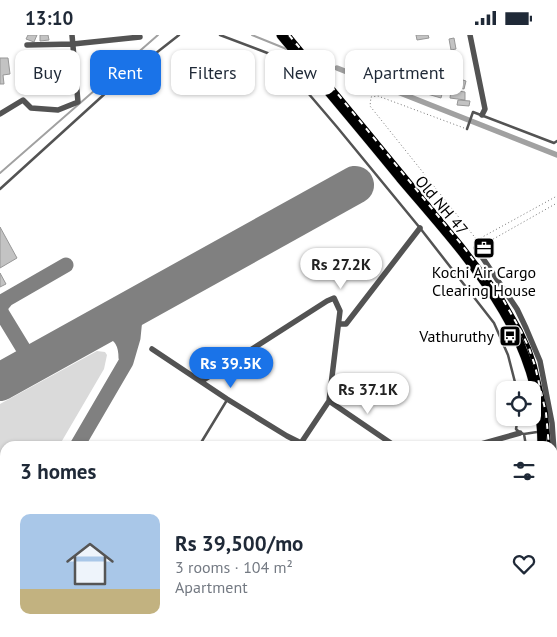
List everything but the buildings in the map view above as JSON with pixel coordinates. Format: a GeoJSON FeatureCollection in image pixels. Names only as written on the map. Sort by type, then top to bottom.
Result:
{"type":"FeatureCollection","features":[{"type":"Feature","properties":{"kind":"main road","name":"Old NH 47"},"geometry":{"type":"LineString","coordinates":[[281,35],[462,252],[492,291],[512,325],[527,361],[536,397],[542,441]]}},
{"type":"Feature","properties":{"kind":"street"},"geometry":{"type":"LineString","coordinates":[[0,114],[23,100],[31,108],[58,110],[78,101],[72,35]]}},
{"type":"Feature","properties":{"kind":"street"},"geometry":{"type":"LineString","coordinates":[[470,35],[485,109],[482,115]]}},
{"type":"Feature","properties":{"kind":"street"},"geometry":{"type":"LineString","coordinates":[[27,45],[140,37]]}},
{"type":"Feature","properties":{"kind":"street"},"geometry":{"type":"LineString","coordinates":[[339,324],[346,324],[420,228]]}},
{"type":"Feature","properties":{"kind":"street"},"geometry":{"type":"LineString","coordinates":[[476,248],[517,309],[540,361],[552,423],[553,441]]}},
{"type":"Feature","properties":{"kind":"street"},"geometry":{"type":"LineString","coordinates":[[202,381],[334,298],[340,311],[329,401],[306,441]]}},
{"type":"Feature","properties":{"kind":"street"},"geometry":{"type":"LineString","coordinates":[[152,349],[227,399],[296,441]]}},
{"type":"Feature","properties":{"kind":"street"},"geometry":{"type":"LineString","coordinates":[[329,401],[388,441]]}},
{"type":"Feature","properties":{"kind":"street"},"geometry":{"type":"LineString","coordinates":[[494,441],[522,434]]}},
{"type":"Feature","properties":{"kind":"lane"},"geometry":{"type":"LineString","coordinates":[[0,189],[109,90],[179,35]]}},
{"type":"Feature","properties":{"kind":"lane"},"geometry":{"type":"LineString","coordinates":[[220,35],[270,53],[279,59],[338,127],[494,323],[508,355],[515,381]]}},
{"type":"Feature","properties":{"kind":"lane"},"geometry":{"type":"LineString","coordinates":[[467,129],[474,112],[554,143],[557,141]]}},
{"type":"Feature","properties":{"kind":"lane"},"geometry":{"type":"LineString","coordinates":[[202,441],[227,399]]}},
{"type":"Feature","properties":{"kind":"lane"},"geometry":{"type":"LineString","coordinates":[[516,426],[516,429],[522,434],[524,441]]}},
{"type":"Feature","properties":{"kind":"lane"},"geometry":{"type":"LineString","coordinates":[[522,434],[541,432]]}},
{"type":"Feature","properties":{"kind":"path"},"geometry":{"type":"LineString","coordinates":[[467,129],[378,96],[371,97],[370,106],[477,240],[557,196]]}},
{"type":"Feature","properties":{"kind":"path"},"geometry":{"type":"LineString","coordinates":[[476,248],[557,203]]}},
{"type":"Feature","properties":{"kind":"shaded area"},"geometry":{"type":"Polygon","coordinates":[[[97,351],[105,352],[107,355],[104,369],[62,441],[0,441],[0,404],[97,351]]]}},
{"type":"Feature","properties":{"kind":"waterway"},"geometry":{"type":"LineString","coordinates":[[0,173],[158,35]]}},
{"type":"Feature","properties":{"kind":"waterway"},"geometry":{"type":"LineString","coordinates":[[252,35],[289,50]]}},
{"type":"Feature","properties":{"kind":"waterway"},"geometry":{"type":"LineString","coordinates":[[337,68],[557,155]]}},
{"type":"Feature","properties":{"kind":"taxiway"},"geometry":{"type":"LineString","coordinates":[[0,303],[66,265]]}},
{"type":"Feature","properties":{"kind":"taxiway"},"geometry":{"type":"LineString","coordinates":[[80,441],[126,362],[133,338],[135,318],[138,312],[159,294]]}},
{"type":"Feature","properties":{"kind":"taxiway"},"geometry":{"type":"LineString","coordinates":[[6,300],[1,306],[1,312],[26,353],[31,358],[39,360]]}},
{"type":"Feature","properties":{"kind":"taxiway"},"geometry":{"type":"LineString","coordinates":[[84,335],[102,331],[113,332],[122,341],[126,358]]}},
{"type":"Feature","properties":{"kind":"runway"},"geometry":{"type":"LineString","coordinates":[[0,382],[355,185]]}},
{"type":"Feature","properties":{"kind":"railway"},"geometry":{"type":"LineString","coordinates":[[289,35],[462,245],[501,296],[521,331],[535,366],[546,413],[549,441]]}},
{"type":"Feature","properties":{"kind":"place","name":"Kochi Air Cargo Clearing House"},"geometry":{"type":"Point","coordinates":[484,248]}},
{"type":"Feature","properties":{"kind":"place","name":"Vathuruthy"},"geometry":{"type":"Point","coordinates":[510,336]}}]}
